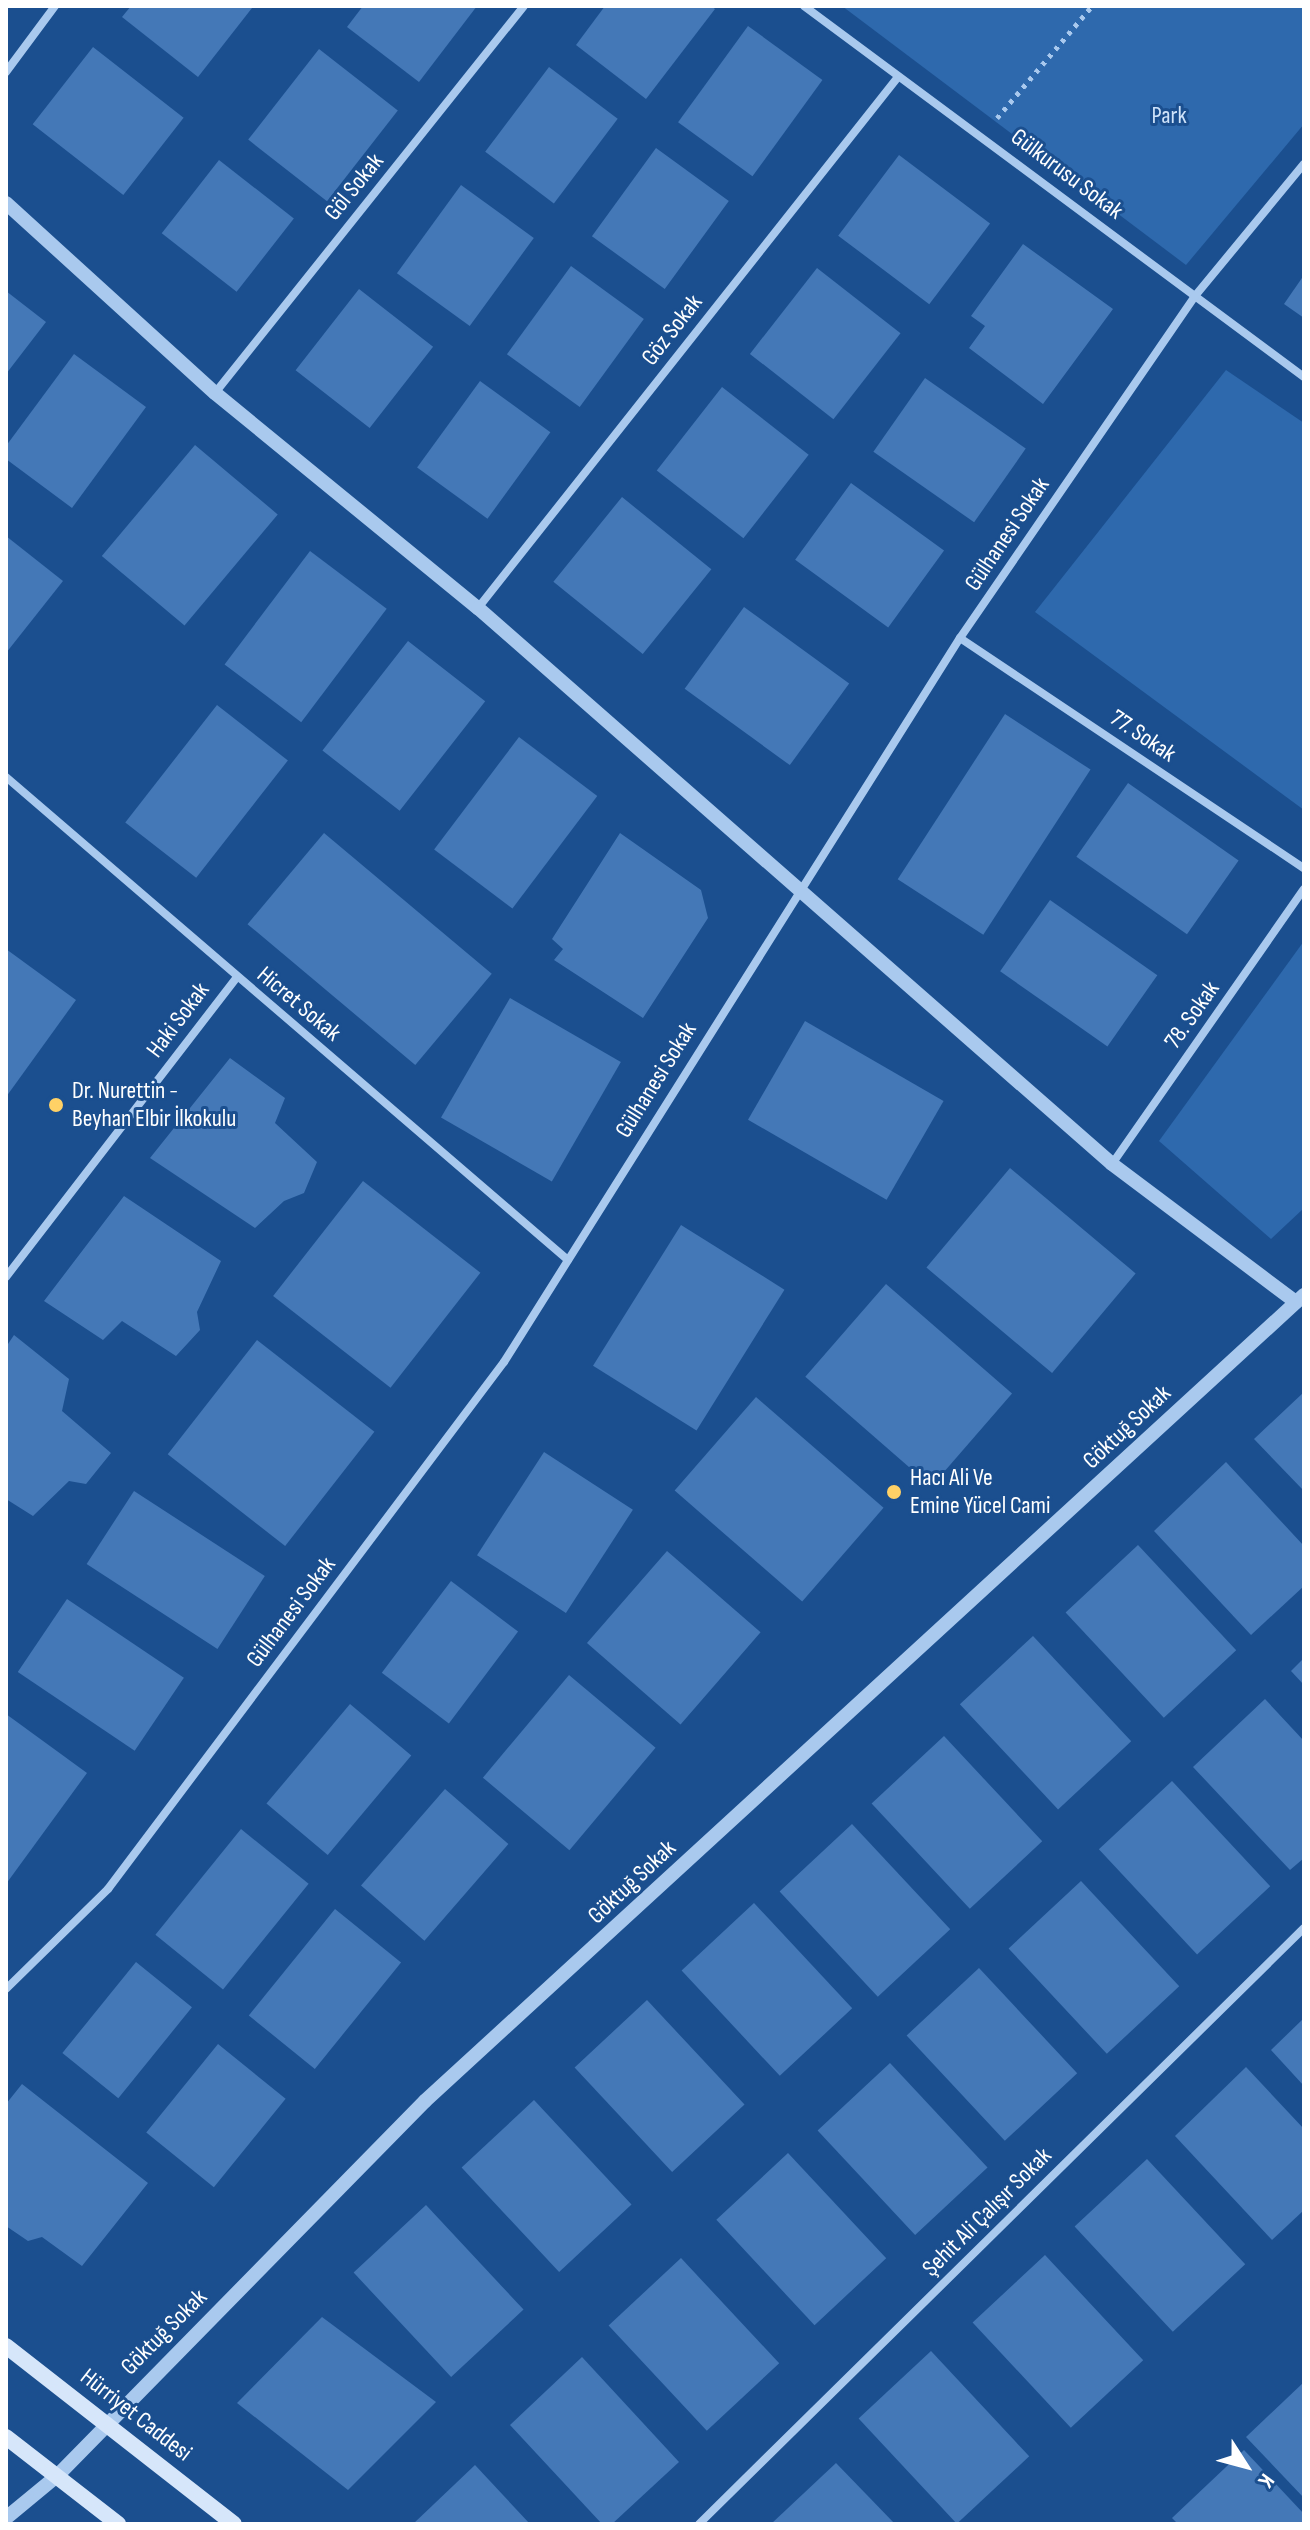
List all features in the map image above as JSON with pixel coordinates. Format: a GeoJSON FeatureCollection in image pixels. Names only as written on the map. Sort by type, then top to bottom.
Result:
{"type":"FeatureCollection","features":[{"type":"Feature","properties":{"kind":"main road","name":"Hürriyet Caddesi"},"geometry":{"type":"LineString","coordinates":[[6,2346],[106,2421],[234,2524]]}},
{"type":"Feature","properties":{"kind":"main road"},"geometry":{"type":"LineString","coordinates":[[6,2437],[118,2524]]}},
{"type":"Feature","properties":{"kind":"street"},"geometry":{"type":"LineString","coordinates":[[6,72],[55,6]]}},
{"type":"Feature","properties":{"kind":"street","name":"Göl Sokak"},"geometry":{"type":"LineString","coordinates":[[215,393],[524,6]]}},
{"type":"Feature","properties":{"kind":"street","name":"Gülkurusu Sokak"},"geometry":{"type":"LineString","coordinates":[[804,6],[898,77],[983,135],[1304,377]]}},
{"type":"Feature","properties":{"kind":"street","name":"Göz Sokak"},"geometry":{"type":"LineString","coordinates":[[478,608],[898,77]]}},
{"type":"Feature","properties":{"kind":"street","name":"Gülhanesi Sokak"},"geometry":{"type":"LineString","coordinates":[[6,1989],[108,1889],[504,1362],[798,887],[960,638],[1195,296],[1304,164]]}},
{"type":"Feature","properties":{"kind":"street"},"geometry":{"type":"LineString","coordinates":[[6,203],[215,393],[478,608],[1112,1164],[1301,1302]]}},
{"type":"Feature","properties":{"kind":"street","name":"77. Sokak"},"geometry":{"type":"LineString","coordinates":[[960,638],[1304,868]]}},
{"type":"Feature","properties":{"kind":"street","name":"Hicret Sokak"},"geometry":{"type":"LineString","coordinates":[[6,777],[568,1260]]}},
{"type":"Feature","properties":{"kind":"street","name":"78. Sokak"},"geometry":{"type":"LineString","coordinates":[[1112,1164],[1304,889]]}},
{"type":"Feature","properties":{"kind":"street","name":"Haki Sokak"},"geometry":{"type":"LineString","coordinates":[[6,1277],[237,977]]}},
{"type":"Feature","properties":{"kind":"street","name":"Göktuğ Sokak"},"geometry":{"type":"LineString","coordinates":[[6,2518],[58,2475],[106,2421],[425,2101],[1301,1302]]}},
{"type":"Feature","properties":{"kind":"street","name":"Şehit Ali Çalışır Sokak"},"geometry":{"type":"LineString","coordinates":[[699,2524],[1304,1928]]}},
{"type":"Feature","properties":{"kind":"path"},"geometry":{"type":"LineString","coordinates":[[983,135],[1092,6]]}},
{"type":"Feature","properties":{"kind":"green space","name":"Park"},"geometry":{"type":"Polygon","coordinates":[[[842,6],[1304,6],[1304,124],[1186,265],[842,6]]]}},
{"type":"Feature","properties":{"kind":"green space"},"geometry":{"type":"Polygon","coordinates":[[[1226,370],[1304,423],[1304,810],[1035,612],[1226,370]]]}},
{"type":"Feature","properties":{"kind":"green space"},"geometry":{"type":"Polygon","coordinates":[[[1304,941],[1304,1208],[1271,1239],[1159,1141],[1304,941]]]}},
{"type":"Feature","properties":{"kind":"building"},"geometry":{"type":"Polygon","coordinates":[[[131,6],[252,8],[198,77],[122,17],[131,6]]]}},
{"type":"Feature","properties":{"kind":"building"},"geometry":{"type":"Polygon","coordinates":[[[363,6],[477,6],[419,82],[347,27],[363,6]]]}},
{"type":"Feature","properties":{"kind":"building"},"geometry":{"type":"Polygon","coordinates":[[[605,6],[711,6],[715,9],[646,99],[576,45],[605,6]]]}},
{"type":"Feature","properties":{"kind":"building"},"geometry":{"type":"Polygon","coordinates":[[[748,26],[822,80],[752,176],[678,122],[748,26]]]}},
{"type":"Feature","properties":{"kind":"building"},"geometry":{"type":"Polygon","coordinates":[[[93,47],[184,118],[123,195],[33,124],[93,47]]]}},
{"type":"Feature","properties":{"kind":"building"},"geometry":{"type":"Polygon","coordinates":[[[319,49],[398,111],[327,201],[248,140],[319,49]]]}},
{"type":"Feature","properties":{"kind":"building"},"geometry":{"type":"Polygon","coordinates":[[[549,67],[618,119],[554,203],[485,152],[549,67]]]}},
{"type":"Feature","properties":{"kind":"building"},"geometry":{"type":"Polygon","coordinates":[[[656,148],[729,201],[665,289],[592,236],[656,148]]]}},
{"type":"Feature","properties":{"kind":"building"},"geometry":{"type":"Polygon","coordinates":[[[899,155],[990,224],[929,304],[838,236],[899,155]]]}},
{"type":"Feature","properties":{"kind":"building"},"geometry":{"type":"Polygon","coordinates":[[[219,160],[294,218],[237,292],[162,233],[219,160]]]}},
{"type":"Feature","properties":{"kind":"building"},"geometry":{"type":"Polygon","coordinates":[[[461,185],[534,238],[470,326],[397,273],[461,185]]]}},
{"type":"Feature","properties":{"kind":"building"},"geometry":{"type":"Polygon","coordinates":[[[1023,244],[1113,309],[1043,404],[969,348],[985,326],[971,316],[1023,244]]]}},
{"type":"Feature","properties":{"kind":"building"},"geometry":{"type":"Polygon","coordinates":[[[571,266],[644,319],[580,407],[507,354],[571,266]]]}},
{"type":"Feature","properties":{"kind":"building"},"geometry":{"type":"Polygon","coordinates":[[[817,268],[901,333],[833,419],[750,354],[817,268]]]}},
{"type":"Feature","properties":{"kind":"building"},"geometry":{"type":"Polygon","coordinates":[[[1304,275],[1304,318],[1284,304],[1304,275]]]}},
{"type":"Feature","properties":{"kind":"building"},"geometry":{"type":"Polygon","coordinates":[[[359,289],[433,347],[370,428],[296,370],[359,289]]]}},
{"type":"Feature","properties":{"kind":"building"},"geometry":{"type":"Polygon","coordinates":[[[6,291],[46,322],[6,374],[6,291]]]}},
{"type":"Feature","properties":{"kind":"building"},"geometry":{"type":"Polygon","coordinates":[[[74,354],[146,407],[72,508],[6,459],[6,446],[74,354]]]}},
{"type":"Feature","properties":{"kind":"building"},"geometry":{"type":"Polygon","coordinates":[[[925,378],[1026,449],[974,522],[873,452],[925,378]]]}},
{"type":"Feature","properties":{"kind":"building"},"geometry":{"type":"Polygon","coordinates":[[[480,381],[550,432],[487,519],[417,468],[480,381]]]}},
{"type":"Feature","properties":{"kind":"building"},"geometry":{"type":"Polygon","coordinates":[[[722,387],[809,455],[743,538],[657,471],[722,387]]]}},
{"type":"Feature","properties":{"kind":"building"},"geometry":{"type":"Polygon","coordinates":[[[195,445],[278,514],[185,625],[102,556],[195,445]]]}},
{"type":"Feature","properties":{"kind":"building"},"geometry":{"type":"Polygon","coordinates":[[[851,483],[944,551],[888,627],[795,560],[851,483]]]}},
{"type":"Feature","properties":{"kind":"building"},"geometry":{"type":"Polygon","coordinates":[[[622,497],[711,569],[643,654],[553,582],[622,497]]]}},
{"type":"Feature","properties":{"kind":"building"},"geometry":{"type":"Polygon","coordinates":[[[6,536],[63,581],[6,653],[6,536]]]}},
{"type":"Feature","properties":{"kind":"building"},"geometry":{"type":"Polygon","coordinates":[[[310,551],[387,609],[301,722],[225,664],[310,551]]]}},
{"type":"Feature","properties":{"kind":"building"},"geometry":{"type":"Polygon","coordinates":[[[744,607],[849,683],[790,765],[685,689],[744,607]]]}},
{"type":"Feature","properties":{"kind":"building"},"geometry":{"type":"Polygon","coordinates":[[[408,641],[485,701],[400,811],[322,751],[408,641]]]}},
{"type":"Feature","properties":{"kind":"building"},"geometry":{"type":"Polygon","coordinates":[[[217,705],[288,760],[196,878],[125,822],[217,705]]]}},
{"type":"Feature","properties":{"kind":"building"},"geometry":{"type":"Polygon","coordinates":[[[1005,714],[1091,770],[983,935],[898,879],[1005,714]]]}},
{"type":"Feature","properties":{"kind":"building"},"geometry":{"type":"Polygon","coordinates":[[[519,737],[597,796],[512,909],[434,850],[519,737]]]}},
{"type":"Feature","properties":{"kind":"building"},"geometry":{"type":"Polygon","coordinates":[[[1128,783],[1239,860],[1187,934],[1076,857],[1128,783]]]}},
{"type":"Feature","properties":{"kind":"building"},"geometry":{"type":"Polygon","coordinates":[[[324,833],[492,974],[415,1065],[248,924],[324,833]]]}},
{"type":"Feature","properties":{"kind":"building"},"geometry":{"type":"Polygon","coordinates":[[[620,833],[701,890],[708,918],[643,1018],[554,960],[563,949],[552,939],[620,833]]]}},
{"type":"Feature","properties":{"kind":"building"},"geometry":{"type":"Polygon","coordinates":[[[1050,900],[1157,975],[1107,1046],[1000,971],[1050,900]]]}},
{"type":"Feature","properties":{"kind":"building"},"geometry":{"type":"Polygon","coordinates":[[[6,949],[76,1000],[6,1097],[6,949]]]}},
{"type":"Feature","properties":{"kind":"building"},"geometry":{"type":"Polygon","coordinates":[[[510,998],[621,1062],[552,1182],[441,1118],[510,998]]]}},
{"type":"Feature","properties":{"kind":"building"},"geometry":{"type":"Polygon","coordinates":[[[805,1021],[944,1101],[887,1200],[748,1120],[805,1021]]]}},
{"type":"Feature","properties":{"kind":"building"},"geometry":{"type":"Polygon","coordinates":[[[230,1058],[285,1098],[275,1123],[317,1162],[304,1193],[284,1201],[255,1228],[150,1158],[230,1058]]]}},
{"type":"Feature","properties":{"kind":"building"},"geometry":{"type":"Polygon","coordinates":[[[1010,1168],[1136,1273],[1052,1373],[926,1268],[1010,1168]]]}},
{"type":"Feature","properties":{"kind":"building"},"geometry":{"type":"Polygon","coordinates":[[[363,1181],[480,1273],[391,1388],[273,1296],[363,1181]]]}},
{"type":"Feature","properties":{"kind":"building"},"geometry":{"type":"Polygon","coordinates":[[[124,1196],[221,1261],[197,1312],[200,1330],[176,1356],[122,1321],[103,1340],[44,1301],[124,1196]]]}},
{"type":"Feature","properties":{"kind":"building"},"geometry":{"type":"Polygon","coordinates":[[[681,1225],[784,1290],[696,1430],[593,1366],[681,1225]]]}},
{"type":"Feature","properties":{"kind":"building"},"geometry":{"type":"Polygon","coordinates":[[[886,1284],[1012,1394],[931,1486],[805,1377],[886,1284]]]}},
{"type":"Feature","properties":{"kind":"building"},"geometry":{"type":"Polygon","coordinates":[[[14,1335],[69,1379],[62,1411],[111,1453],[86,1484],[69,1481],[33,1516],[6,1499],[6,1347],[14,1335]]]}},
{"type":"Feature","properties":{"kind":"building"},"geometry":{"type":"Polygon","coordinates":[[[257,1340],[374,1432],[285,1546],[168,1454],[257,1340]]]}},
{"type":"Feature","properties":{"kind":"building"},"geometry":{"type":"Polygon","coordinates":[[[1304,1392],[1304,1491],[1254,1439],[1304,1392]]]}},
{"type":"Feature","properties":{"kind":"building"},"geometry":{"type":"Polygon","coordinates":[[[756,1397],[884,1508],[802,1601],[675,1491],[756,1397]]]}},
{"type":"Feature","properties":{"kind":"building"},"geometry":{"type":"Polygon","coordinates":[[[544,1452],[633,1510],[566,1613],[477,1555],[544,1452]]]}},
{"type":"Feature","properties":{"kind":"building"},"geometry":{"type":"Polygon","coordinates":[[[1226,1462],[1304,1546],[1304,1586],[1251,1635],[1154,1531],[1226,1462]]]}},
{"type":"Feature","properties":{"kind":"building"},"geometry":{"type":"Polygon","coordinates":[[[134,1491],[265,1576],[217,1649],[87,1564],[134,1491]]]}},
{"type":"Feature","properties":{"kind":"building"},"geometry":{"type":"Polygon","coordinates":[[[1138,1545],[1236,1650],[1164,1718],[1066,1613],[1138,1545]]]}},
{"type":"Feature","properties":{"kind":"building"},"geometry":{"type":"Polygon","coordinates":[[[667,1551],[761,1632],[681,1724],[587,1643],[667,1551]]]}},
{"type":"Feature","properties":{"kind":"building"},"geometry":{"type":"Polygon","coordinates":[[[451,1581],[518,1632],[449,1723],[382,1673],[451,1581]]]}},
{"type":"Feature","properties":{"kind":"building"},"geometry":{"type":"Polygon","coordinates":[[[67,1599],[184,1678],[135,1751],[18,1672],[67,1599]]]}},
{"type":"Feature","properties":{"kind":"building"},"geometry":{"type":"Polygon","coordinates":[[[1033,1636],[1131,1741],[1058,1810],[960,1704],[1033,1636]]]}},
{"type":"Feature","properties":{"kind":"building"},"geometry":{"type":"Polygon","coordinates":[[[1304,1658],[1304,1685],[1291,1671],[1304,1658]]]}},
{"type":"Feature","properties":{"kind":"building"},"geometry":{"type":"Polygon","coordinates":[[[569,1675],[656,1748],[569,1850],[483,1778],[569,1675]]]}},
{"type":"Feature","properties":{"kind":"building"},"geometry":{"type":"Polygon","coordinates":[[[1265,1699],[1304,1741],[1304,1858],[1290,1870],[1193,1767],[1265,1699]]]}},
{"type":"Feature","properties":{"kind":"building"},"geometry":{"type":"Polygon","coordinates":[[[350,1704],[411,1755],[328,1855],[266,1804],[350,1704]]]}},
{"type":"Feature","properties":{"kind":"building"},"geometry":{"type":"Polygon","coordinates":[[[6,1714],[87,1773],[6,1884],[6,1714]]]}},
{"type":"Feature","properties":{"kind":"building"},"geometry":{"type":"Polygon","coordinates":[[[944,1736],[1042,1841],[970,1909],[872,1804],[944,1736]]]}},
{"type":"Feature","properties":{"kind":"building"},"geometry":{"type":"Polygon","coordinates":[[[1172,1781],[1270,1886],[1197,1955],[1099,1849],[1172,1781]]]}},
{"type":"Feature","properties":{"kind":"building"},"geometry":{"type":"Polygon","coordinates":[[[445,1789],[508,1844],[424,1941],[361,1886],[445,1789]]]}},
{"type":"Feature","properties":{"kind":"building"},"geometry":{"type":"Polygon","coordinates":[[[852,1824],[950,1929],[878,1997],[780,1892],[852,1824]]]}},
{"type":"Feature","properties":{"kind":"building"},"geometry":{"type":"Polygon","coordinates":[[[241,1829],[309,1884],[223,1989],[155,1935],[241,1829]]]}},
{"type":"Feature","properties":{"kind":"building"},"geometry":{"type":"Polygon","coordinates":[[[1081,1881],[1179,1986],[1107,2054],[1009,1949],[1081,1881]]]}},
{"type":"Feature","properties":{"kind":"building"},"geometry":{"type":"Polygon","coordinates":[[[754,1903],[852,2008],[780,2076],[682,1971],[754,1903]]]}},
{"type":"Feature","properties":{"kind":"building"},"geometry":{"type":"Polygon","coordinates":[[[335,1909],[401,1962],[315,2069],[249,2015],[335,1909]]]}},
{"type":"Feature","properties":{"kind":"building"},"geometry":{"type":"Polygon","coordinates":[[[136,1962],[192,2007],[118,2098],[62,2053],[136,1962]]]}},
{"type":"Feature","properties":{"kind":"building"},"geometry":{"type":"Polygon","coordinates":[[[979,1968],[1077,2073],[1005,2141],[907,2036],[979,1968]]]}},
{"type":"Feature","properties":{"kind":"building"},"geometry":{"type":"Polygon","coordinates":[[[647,2000],[745,2105],[672,2172],[575,2068],[647,2000]]]}},
{"type":"Feature","properties":{"kind":"building"},"geometry":{"type":"Polygon","coordinates":[[[1304,2018],[1304,2086],[1271,2050],[1304,2018]]]}},
{"type":"Feature","properties":{"kind":"building"},"geometry":{"type":"Polygon","coordinates":[[[218,2044],[286,2099],[214,2187],[146,2133],[218,2044]]]}},
{"type":"Feature","properties":{"kind":"building"},"geometry":{"type":"Polygon","coordinates":[[[890,2063],[988,2168],[915,2235],[818,2131],[890,2063]]]}},
{"type":"Feature","properties":{"kind":"building"},"geometry":{"type":"Polygon","coordinates":[[[1246,2067],[1304,2129],[1304,2210],[1272,2240],[1175,2136],[1246,2067]]]}},
{"type":"Feature","properties":{"kind":"building"},"geometry":{"type":"Polygon","coordinates":[[[22,2084],[148,2183],[82,2266],[42,2237],[28,2241],[6,2226],[6,2104],[22,2084]]]}},
{"type":"Feature","properties":{"kind":"building"},"geometry":{"type":"Polygon","coordinates":[[[534,2100],[632,2205],[559,2272],[462,2168],[534,2100]]]}},
{"type":"Feature","properties":{"kind":"building"},"geometry":{"type":"Polygon","coordinates":[[[788,2153],[886,2258],[815,2325],[716,2220],[788,2153]]]}},
{"type":"Feature","properties":{"kind":"building"},"geometry":{"type":"Polygon","coordinates":[[[1147,2159],[1245,2264],[1173,2332],[1075,2227],[1147,2159]]]}},
{"type":"Feature","properties":{"kind":"building"},"geometry":{"type":"Polygon","coordinates":[[[426,2205],[524,2310],[451,2377],[354,2273],[426,2205]]]}},
{"type":"Feature","properties":{"kind":"building"},"geometry":{"type":"Polygon","coordinates":[[[1045,2255],[1143,2360],[1071,2428],[973,2323],[1045,2255]]]}},
{"type":"Feature","properties":{"kind":"building"},"geometry":{"type":"Polygon","coordinates":[[[681,2258],[779,2363],[707,2431],[609,2326],[681,2258]]]}},
{"type":"Feature","properties":{"kind":"building"},"geometry":{"type":"Polygon","coordinates":[[[322,2317],[436,2402],[348,2490],[237,2403],[322,2317]]]}},
{"type":"Feature","properties":{"kind":"building"},"geometry":{"type":"Polygon","coordinates":[[[931,2351],[1029,2456],[957,2524],[859,2419],[931,2351]]]}},
{"type":"Feature","properties":{"kind":"building"},"geometry":{"type":"Polygon","coordinates":[[[582,2357],[679,2462],[612,2524],[602,2524],[510,2425],[582,2357]]]}},
{"type":"Feature","properties":{"kind":"building"},"geometry":{"type":"Polygon","coordinates":[[[1304,2382],[1304,2498],[1246,2437],[1304,2382]]]}},
{"type":"Feature","properties":{"kind":"building"},"geometry":{"type":"Polygon","coordinates":[[[1244,2450],[1304,2514],[1304,2524],[1178,2524],[1172,2518],[1244,2450]]]}},
{"type":"Feature","properties":{"kind":"building"},"geometry":{"type":"Polygon","coordinates":[[[836,2463],[895,2524],[771,2524],[836,2463]]]}},
{"type":"Feature","properties":{"kind":"building"},"geometry":{"type":"Polygon","coordinates":[[[475,2465],[530,2524],[413,2524],[475,2465]]]}},
{"type":"Feature","properties":{"kind":"place","name":"Dr. Nurettin - Beyhan Elbir İlkokulu"},"geometry":{"type":"Point","coordinates":[56,1105]}},
{"type":"Feature","properties":{"kind":"place","name":"Hacı Ali Ve Emine Yücel Cami"},"geometry":{"type":"Point","coordinates":[894,1492]}}]}
